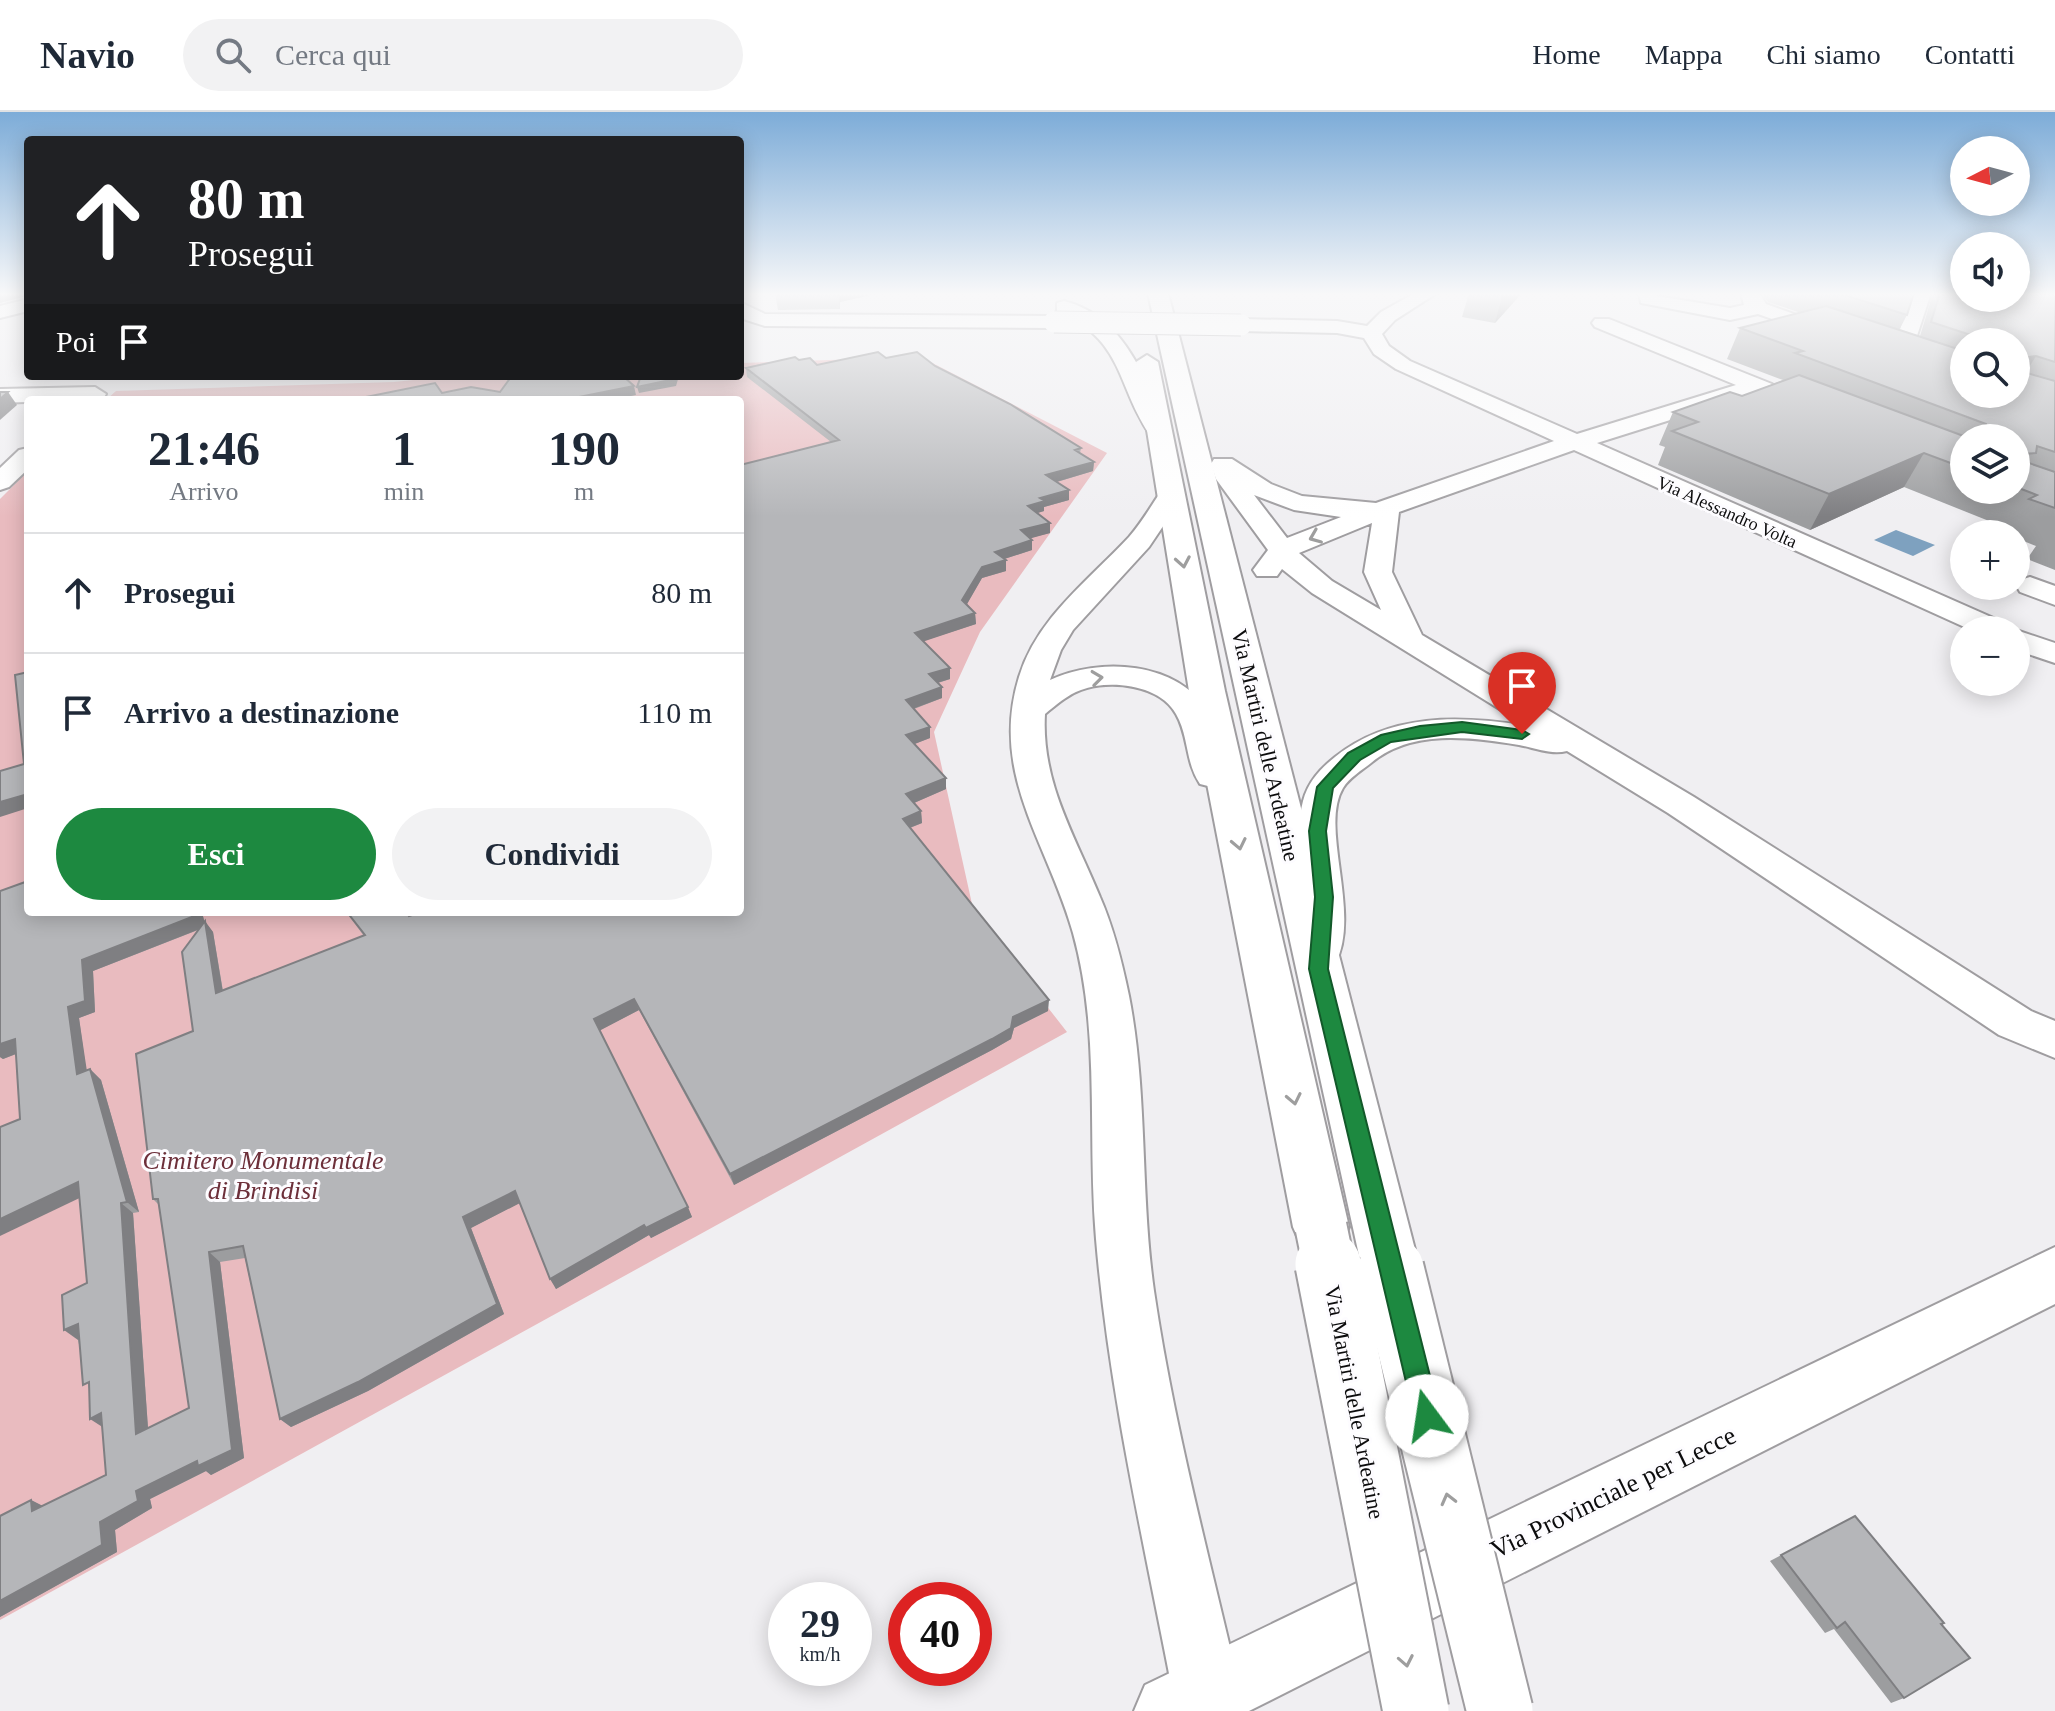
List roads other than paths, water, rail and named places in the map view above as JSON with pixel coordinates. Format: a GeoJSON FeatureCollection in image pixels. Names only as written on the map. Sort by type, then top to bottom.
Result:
{"type":"FeatureCollection","features":[{"type":"Feature","properties":{"kind":"street"},"geometry":{"type":"LineString","coordinates":[[1131,368],[1138,379],[1148,413],[1223,464],[1284,500],[1327,511],[1387,508]]}},
{"type":"Feature","properties":{"kind":"street","name":"Via Martiri delle Ardeatine"},"geometry":{"type":"LineString","coordinates":[[1156,368],[1176,431],[1318,969],[1500,1711]]}},
{"type":"Feature","properties":{"kind":"street","name":"Via Martiri delle Ardeatine"},"geometry":{"type":"LineString","coordinates":[[1168,368],[1176,431],[1171,495],[1229,795],[1321,1227],[1416,1711]]}},
{"type":"Feature","properties":{"kind":"street","name":"Via Alessandro Volta"},"geometry":{"type":"LineString","coordinates":[[1409,368],[1963,616]]}},
{"type":"Feature","properties":{"kind":"street"},"geometry":{"type":"LineString","coordinates":[[1712,368],[1787,398]]}},
{"type":"Feature","properties":{"kind":"street"},"geometry":{"type":"LineString","coordinates":[[93,396],[112,380]]}},
{"type":"Feature","properties":{"kind":"street"},"geometry":{"type":"LineString","coordinates":[[1757,386],[1572,443],[1387,508],[1282,550],[1266,567],[1273,580],[1312,609],[1410,641],[1681,805],[2015,1023],[2055,1040]]}},
{"type":"Feature","properties":{"kind":"street"},"geometry":{"type":"LineString","coordinates":[[0,396],[24,396]]}},
{"type":"Feature","properties":{"kind":"street"},"geometry":{"type":"LineString","coordinates":[[0,482],[24,459]]}},
{"type":"Feature","properties":{"kind":"street"},"geometry":{"type":"LineString","coordinates":[[1223,464],[1228,479],[1282,550]]}},
{"type":"Feature","properties":{"kind":"street"},"geometry":{"type":"LineString","coordinates":[[1171,495],[1159,521],[1067,618],[1049,643],[1036,674],[1028,711],[1033,794],[1093,930],[1109,1002],[1120,1092],[1121,1235],[1189,1702]]}},
{"type":"Feature","properties":{"kind":"street"},"geometry":{"type":"LineString","coordinates":[[1387,508],[1378,572],[1410,641]]}},
{"type":"Feature","properties":{"kind":"street"},"geometry":{"type":"LineString","coordinates":[[2030,644],[2055,654]]}},
{"type":"Feature","properties":{"kind":"street"},"geometry":{"type":"LineString","coordinates":[[1028,711],[1054,691],[1076,681],[1113,676],[1148,681],[1178,696],[1192,711],[1208,772],[1229,795]]}},
{"type":"Feature","properties":{"kind":"street"},"geometry":{"type":"LineString","coordinates":[[1318,969],[1324,897],[1318,831],[1325,787],[1354,756],[1386,739],[1420,731],[1462,727],[1522,734],[1589,751]]}},
{"type":"Feature","properties":{"kind":"street"},"geometry":{"type":"LineString","coordinates":[[2015,1023],[2055,1063]]}},
{"type":"Feature","properties":{"kind":"street","name":"Via Provinciale per Lecce"},"geometry":{"type":"LineString","coordinates":[[1189,1702],[2055,1274]]}},
{"type":"Feature","properties":{"kind":"water"},"geometry":{"type":"Polygon","coordinates":[[[1896,530],[1935,545],[1913,556],[1874,540],[1896,530]]]}},
{"type":"Feature","properties":{"kind":"park label","name":"Cimitero Monumentale di Brindisi"},"geometry":{"type":"Point","coordinates":[263,1175]}}]}
